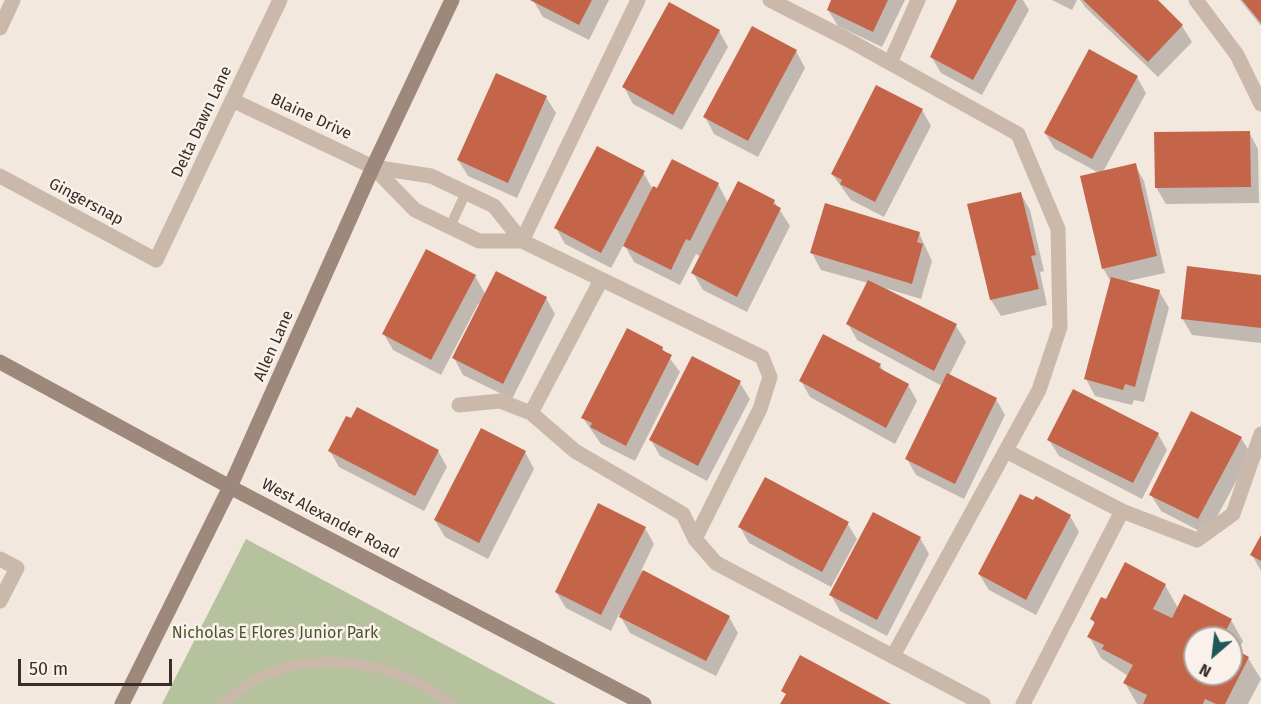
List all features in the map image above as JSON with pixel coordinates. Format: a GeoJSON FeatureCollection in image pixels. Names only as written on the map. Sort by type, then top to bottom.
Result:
{"type":"FeatureCollection","features":[{"type":"Feature","properties":{"kind":"main road","name":"Allen Lane"},"geometry":{"type":"LineString","coordinates":[[122,704],[230,488],[374,167],[452,0]]}},
{"type":"Feature","properties":{"kind":"main road","name":"West Alexander Road"},"geometry":{"type":"LineString","coordinates":[[0,362],[230,488],[634,702]]}},
{"type":"Feature","properties":{"kind":"street"},"geometry":{"type":"LineString","coordinates":[[0,28],[13,0]]}},
{"type":"Feature","properties":{"kind":"street","name":"Delta Dawn Lane"},"geometry":{"type":"LineString","coordinates":[[156,260],[280,0]]}},
{"type":"Feature","properties":{"kind":"street"},"geometry":{"type":"LineString","coordinates":[[522,241],[638,0]]}},
{"type":"Feature","properties":{"kind":"street"},"geometry":{"type":"LineString","coordinates":[[770,0],[1018,134],[1058,229],[1060,327],[1039,390],[893,656]]}},
{"type":"Feature","properties":{"kind":"street"},"geometry":{"type":"LineString","coordinates":[[890,63],[918,0]]}},
{"type":"Feature","properties":{"kind":"street"},"geometry":{"type":"LineString","coordinates":[[1196,0],[1237,55],[1261,104]]}},
{"type":"Feature","properties":{"kind":"street","name":"Blaine Drive"},"geometry":{"type":"LineString","coordinates":[[232,100],[374,167]]}},
{"type":"Feature","properties":{"kind":"street"},"geometry":{"type":"LineString","coordinates":[[374,167],[431,176],[466,192],[494,206],[522,241],[762,357],[770,377],[760,409],[695,539]]}},
{"type":"Feature","properties":{"kind":"street"},"geometry":{"type":"LineString","coordinates":[[374,167],[415,210],[479,241],[522,241]]}},
{"type":"Feature","properties":{"kind":"street","name":"Gingersnap"},"geometry":{"type":"LineString","coordinates":[[0,176],[156,260]]}},
{"type":"Feature","properties":{"kind":"street"},"geometry":{"type":"LineString","coordinates":[[531,413],[601,280]]}},
{"type":"Feature","properties":{"kind":"street"},"geometry":{"type":"LineString","coordinates":[[459,405],[500,401],[531,413],[574,451],[683,514],[695,539],[716,563],[983,704]]}},
{"type":"Feature","properties":{"kind":"street"},"geometry":{"type":"LineString","coordinates":[[1006,451],[1122,511],[1197,540],[1233,514],[1261,434]]}},
{"type":"Feature","properties":{"kind":"street"},"geometry":{"type":"LineString","coordinates":[[1023,704],[1122,511]]}},
{"type":"Feature","properties":{"kind":"street"},"geometry":{"type":"LineString","coordinates":[[0,559],[16,568],[0,601]]}},
{"type":"Feature","properties":{"kind":"lane"},"geometry":{"type":"LineString","coordinates":[[450,227],[466,192]]}},
{"type":"Feature","properties":{"kind":"lane"},"geometry":{"type":"LineString","coordinates":[[224,704],[240,687],[288,665],[336,660],[381,669],[418,682],[452,704]]}},
{"type":"Feature","properties":{"kind":"green space","name":"Nicholas E Flores Junior Park"},"geometry":{"type":"Polygon","coordinates":[[[246,539],[556,704],[162,704],[246,539]]]}},
{"type":"Feature","properties":{"kind":"building"},"geometry":{"type":"Polygon","coordinates":[[[530,0],[592,0],[579,25],[530,0]]]}},
{"type":"Feature","properties":{"kind":"building"},"geometry":{"type":"Polygon","coordinates":[[[831,0],[888,0],[873,32],[827,10],[831,0]]]}},
{"type":"Feature","properties":{"kind":"building"},"geometry":{"type":"Polygon","coordinates":[[[957,0],[1017,0],[973,80],[930,57],[957,0]]]}},
{"type":"Feature","properties":{"kind":"building"},"geometry":{"type":"Polygon","coordinates":[[[1083,0],[1158,0],[1183,25],[1148,62],[1083,0]]]}},
{"type":"Feature","properties":{"kind":"building"},"geometry":{"type":"Polygon","coordinates":[[[1242,0],[1261,0],[1261,23],[1242,0]]]}},
{"type":"Feature","properties":{"kind":"building"},"geometry":{"type":"Polygon","coordinates":[[[669,2],[720,30],[673,115],[622,87],[669,2]]]}},
{"type":"Feature","properties":{"kind":"building"},"geometry":{"type":"Polygon","coordinates":[[[752,26],[797,50],[748,141],[703,117],[752,26]]]}},
{"type":"Feature","properties":{"kind":"building"},"geometry":{"type":"Polygon","coordinates":[[[1089,49],[1138,76],[1092,159],[1044,133],[1089,49]]]}},
{"type":"Feature","properties":{"kind":"building"},"geometry":{"type":"Polygon","coordinates":[[[496,73],[547,96],[508,183],[457,160],[496,73]]]}},
{"type":"Feature","properties":{"kind":"building"},"geometry":{"type":"Polygon","coordinates":[[[876,85],[923,109],[875,202],[840,184],[842,180],[831,174],[876,85]]]}},
{"type":"Feature","properties":{"kind":"building"},"geometry":{"type":"Polygon","coordinates":[[[1250,131],[1251,187],[1155,188],[1154,132],[1250,131]]]}},
{"type":"Feature","properties":{"kind":"building"},"geometry":{"type":"Polygon","coordinates":[[[597,146],[645,171],[601,253],[554,228],[597,146]]]}},
{"type":"Feature","properties":{"kind":"building"},"geometry":{"type":"Polygon","coordinates":[[[672,159],[719,183],[690,241],[686,239],[671,270],[623,246],[653,186],[657,188],[672,159]]]}},
{"type":"Feature","properties":{"kind":"building"},"geometry":{"type":"Polygon","coordinates":[[[1136,163],[1157,256],[1102,269],[1080,176],[1136,163]]]}},
{"type":"Feature","properties":{"kind":"building"},"geometry":{"type":"Polygon","coordinates":[[[738,181],[775,200],[773,204],[781,208],[737,297],[691,273],[738,181]]]}},
{"type":"Feature","properties":{"kind":"building"},"geometry":{"type":"Polygon","coordinates":[[[1021,192],[1036,255],[1031,256],[1039,289],[990,300],[967,204],[1021,192]]]}},
{"type":"Feature","properties":{"kind":"building"},"geometry":{"type":"Polygon","coordinates":[[[825,203],[920,232],[917,242],[923,244],[912,284],[810,253],[825,203]]]}},
{"type":"Feature","properties":{"kind":"building"},"geometry":{"type":"Polygon","coordinates":[[[426,249],[476,275],[431,360],[382,334],[426,249]]]}},
{"type":"Feature","properties":{"kind":"building"},"geometry":{"type":"Polygon","coordinates":[[[1187,266],[1261,275],[1261,328],[1181,319],[1187,266]]]}},
{"type":"Feature","properties":{"kind":"building"},"geometry":{"type":"Polygon","coordinates":[[[496,271],[547,297],[503,384],[452,358],[496,271]]]}},
{"type":"Feature","properties":{"kind":"building"},"geometry":{"type":"Polygon","coordinates":[[[1111,277],[1160,290],[1135,387],[1125,384],[1123,390],[1084,379],[1111,277]]]}},
{"type":"Feature","properties":{"kind":"building"},"geometry":{"type":"Polygon","coordinates":[[[868,280],[957,324],[934,371],[846,324],[868,280]]]}},
{"type":"Feature","properties":{"kind":"building"},"geometry":{"type":"Polygon","coordinates":[[[627,328],[663,347],[662,350],[672,355],[626,446],[590,427],[592,423],[581,418],[627,328]]]}},
{"type":"Feature","properties":{"kind":"building"},"geometry":{"type":"Polygon","coordinates":[[[823,334],[881,364],[879,368],[909,384],[886,428],[799,381],[823,334]]]}},
{"type":"Feature","properties":{"kind":"building"},"geometry":{"type":"Polygon","coordinates":[[[692,356],[741,381],[698,466],[649,440],[692,356]]]}},
{"type":"Feature","properties":{"kind":"building"},"geometry":{"type":"Polygon","coordinates":[[[947,373],[997,398],[955,484],[905,459],[947,373]]]}},
{"type":"Feature","properties":{"kind":"building"},"geometry":{"type":"Polygon","coordinates":[[[1073,389],[1159,433],[1133,483],[1047,440],[1073,389]]]}},
{"type":"Feature","properties":{"kind":"building"},"geometry":{"type":"Polygon","coordinates":[[[357,407],[439,450],[415,496],[328,451],[346,416],[351,418],[357,407]]]}},
{"type":"Feature","properties":{"kind":"building"},"geometry":{"type":"Polygon","coordinates":[[[1191,411],[1242,437],[1198,519],[1149,495],[1191,411]]]}},
{"type":"Feature","properties":{"kind":"building"},"geometry":{"type":"Polygon","coordinates":[[[481,428],[526,451],[479,543],[434,520],[481,428]]]}},
{"type":"Feature","properties":{"kind":"building"},"geometry":{"type":"Polygon","coordinates":[[[765,477],[849,522],[822,572],[738,527],[765,477]]]}},
{"type":"Feature","properties":{"kind":"building"},"geometry":{"type":"Polygon","coordinates":[[[1020,494],[1033,500],[1036,496],[1071,515],[1026,600],[978,574],[1020,494]]]}},
{"type":"Feature","properties":{"kind":"building"},"geometry":{"type":"Polygon","coordinates":[[[598,503],[646,527],[601,615],[555,592],[598,503]]]}},
{"type":"Feature","properties":{"kind":"building"},"geometry":{"type":"Polygon","coordinates":[[[873,512],[921,537],[877,620],[829,595],[873,512]]]}},
{"type":"Feature","properties":{"kind":"building"},"geometry":{"type":"Polygon","coordinates":[[[1261,535],[1261,561],[1250,555],[1261,535]]]}},
{"type":"Feature","properties":{"kind":"building"},"geometry":{"type":"Polygon","coordinates":[[[1125,562],[1166,584],[1153,609],[1172,618],[1184,594],[1232,619],[1228,626],[1183,626],[1183,686],[1234,686],[1225,704],[1216,704],[1205,699],[1203,704],[1143,704],[1147,695],[1123,683],[1133,665],[1102,649],[1104,645],[1087,637],[1095,622],[1090,619],[1101,597],[1106,599],[1125,562]]]}},
{"type":"Feature","properties":{"kind":"building"},"geometry":{"type":"Polygon","coordinates":[[[643,570],[730,616],[706,661],[619,617],[643,570]]]}},
{"type":"Feature","properties":{"kind":"building"},"geometry":{"type":"Polygon","coordinates":[[[1243,654],[1249,657],[1243,669],[1243,654]]]}},
{"type":"Feature","properties":{"kind":"building"},"geometry":{"type":"Polygon","coordinates":[[[800,655],[891,704],[780,704],[786,694],[781,691],[800,655]]]}}]}
